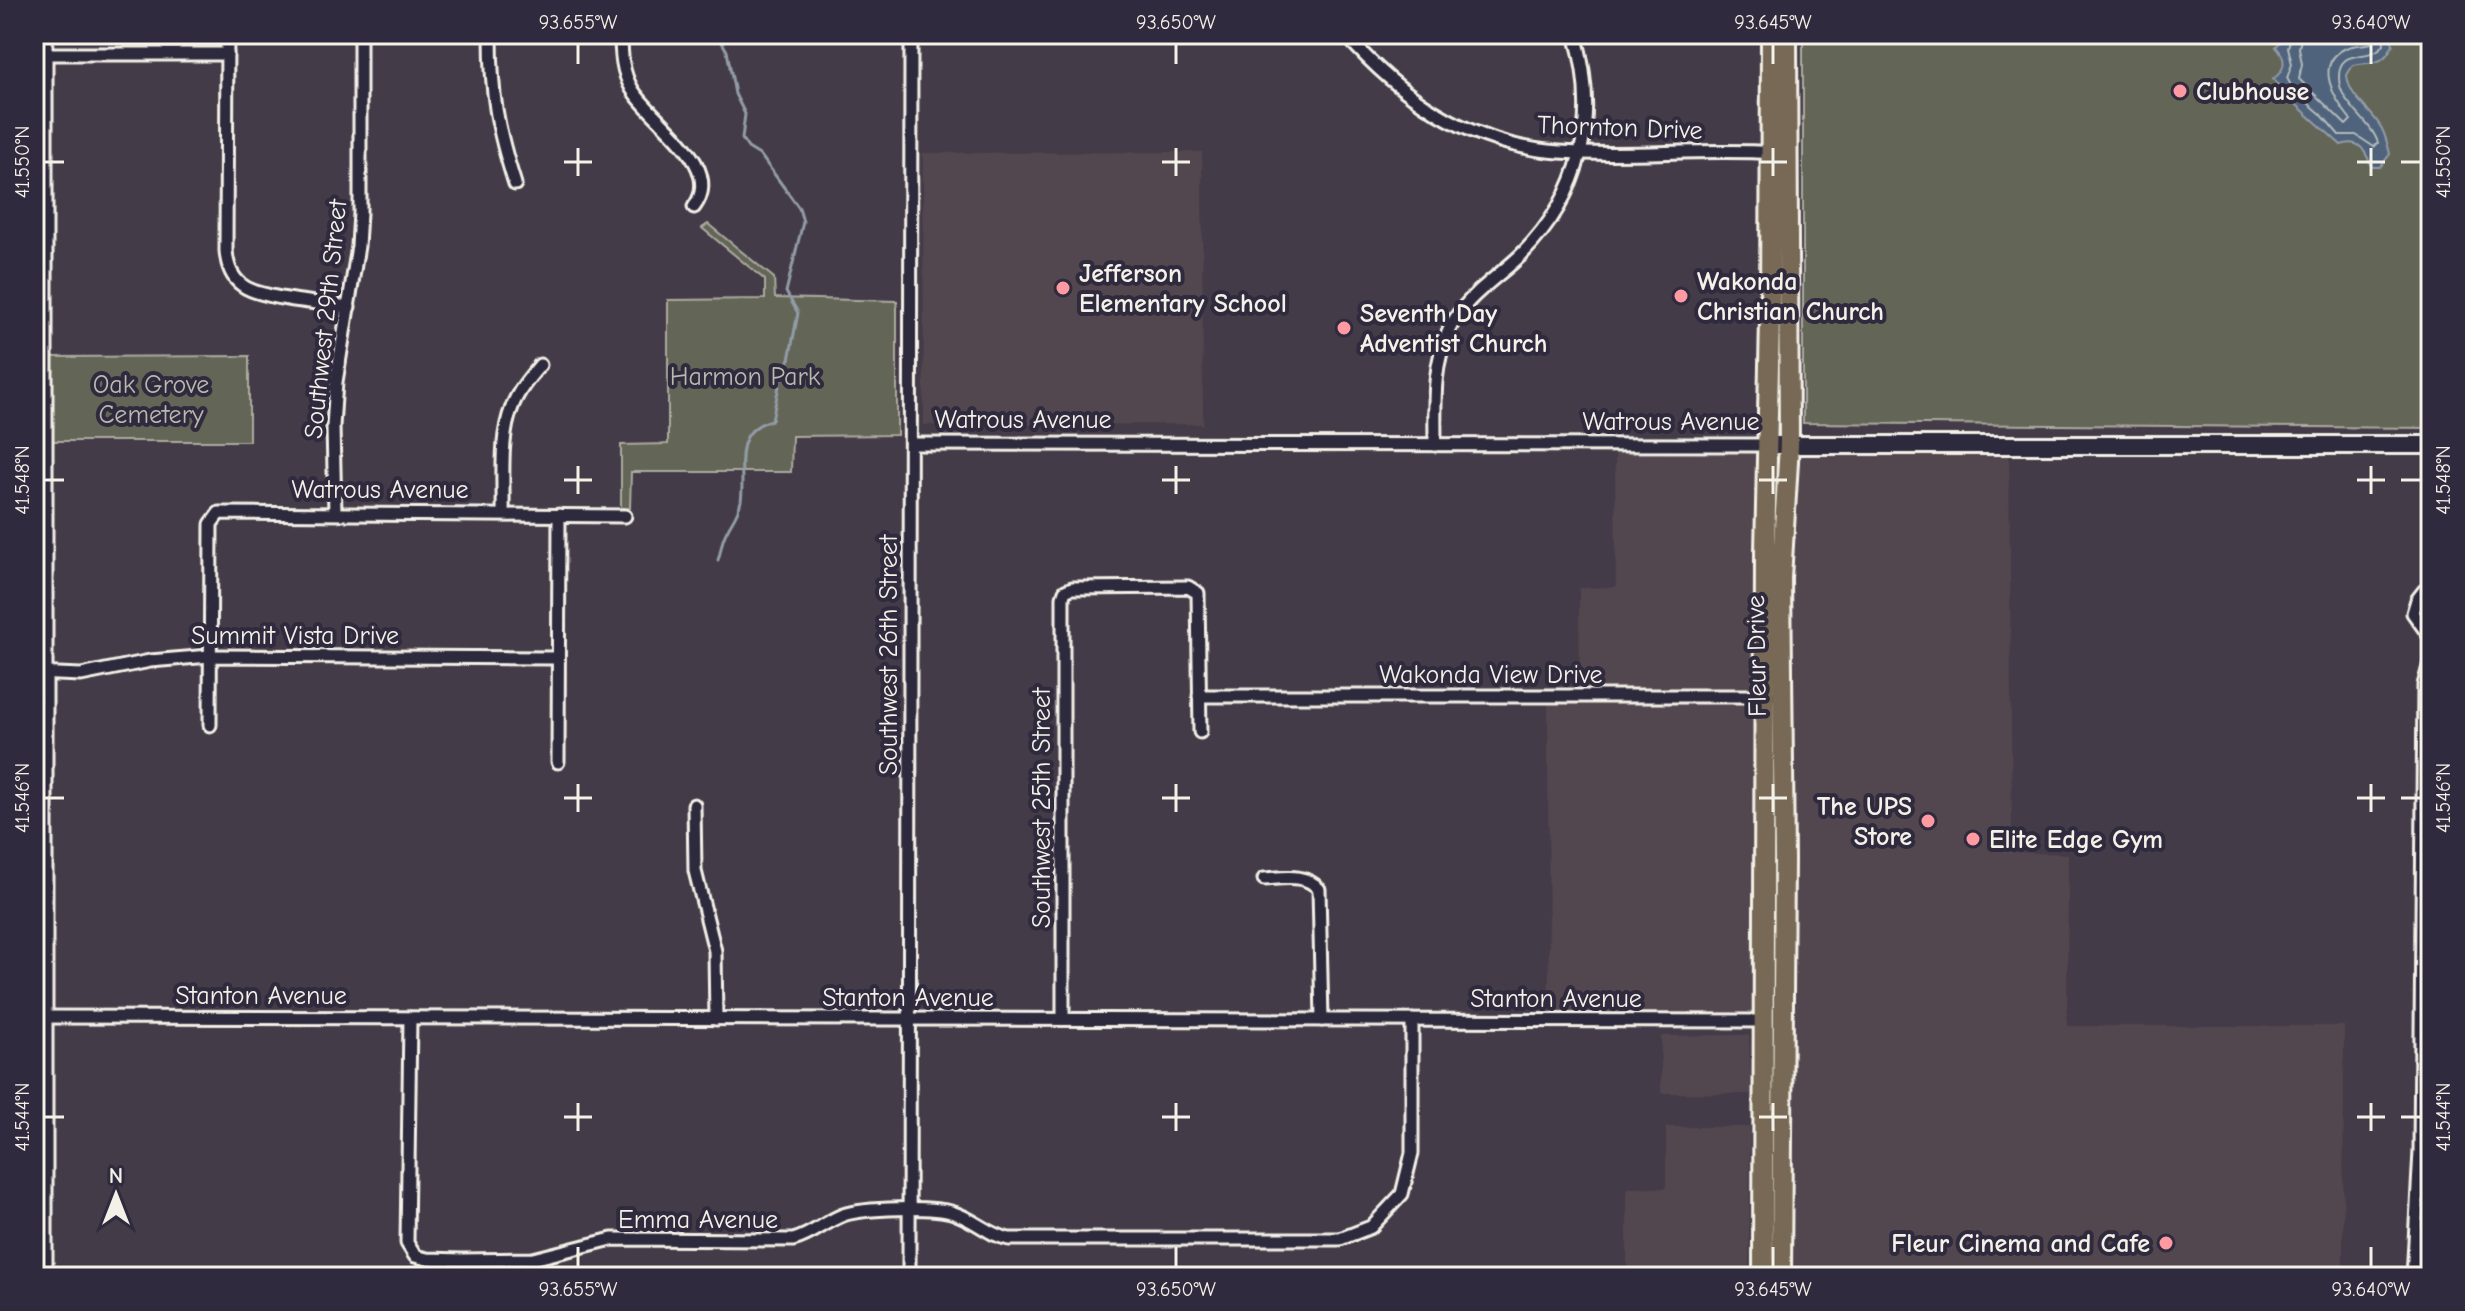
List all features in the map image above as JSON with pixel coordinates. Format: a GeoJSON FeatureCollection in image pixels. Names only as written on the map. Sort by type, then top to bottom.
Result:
{"type":"FeatureCollection","features":[{"type":"Feature","properties":{"kind":"main road","name":"Fleur Drive"},"geometry":{"type":"LineString","coordinates":[[1763,1277],[1763,1021],[1773,696],[1789,445],[1771,34]]}},
{"type":"Feature","properties":{"kind":"main road","name":"Fleur Drive"},"geometry":{"type":"LineString","coordinates":[[1781,1277],[1783,1021],[1766,445],[1778,153],[1787,34]]}},
{"type":"Feature","properties":{"kind":"street"},"geometry":{"type":"LineString","coordinates":[[46,34],[40,54],[40,1017],[46,1277]]}},
{"type":"Feature","properties":{"kind":"street"},"geometry":{"type":"LineString","coordinates":[[227,34],[226,260],[242,285],[263,294],[349,307]]}},
{"type":"Feature","properties":{"kind":"street","name":"Southwest 29th Street"},"geometry":{"type":"LineString","coordinates":[[335,513],[333,427],[336,382],[360,213],[360,34]]}},
{"type":"Feature","properties":{"kind":"street"},"geometry":{"type":"LineString","coordinates":[[491,34],[493,106],[515,184]]}},
{"type":"Feature","properties":{"kind":"street"},"geometry":{"type":"LineString","coordinates":[[621,34],[623,68],[630,86],[697,163],[702,190],[701,198],[694,207]]}},
{"type":"Feature","properties":{"kind":"street","name":"Southwest 26th Street"},"geometry":{"type":"LineString","coordinates":[[909,1277],[911,34]]}},
{"type":"Feature","properties":{"kind":"street","name":"Thornton Drive"},"geometry":{"type":"LineString","coordinates":[[1345,34],[1387,79],[1438,115],[1496,140],[1544,150],[1581,153],[1778,153]]}},
{"type":"Feature","properties":{"kind":"street"},"geometry":{"type":"LineString","coordinates":[[1435,445],[1436,372],[1450,329],[1475,293],[1522,254],[1540,234],[1567,191],[1581,153],[1586,106],[1584,77],[1575,34]]}},
{"type":"Feature","properties":{"kind":"street"},"geometry":{"type":"LineString","coordinates":[[40,54],[227,54]]}},
{"type":"Feature","properties":{"kind":"street"},"geometry":{"type":"LineString","coordinates":[[503,514],[506,428],[511,407],[540,365]]}},
{"type":"Feature","properties":{"kind":"street","name":"Watrous Avenue"},"geometry":{"type":"LineString","coordinates":[[911,444],[2431,445]]}},
{"type":"Feature","properties":{"kind":"street","name":"Watrous Avenue"},"geometry":{"type":"LineString","coordinates":[[210,656],[211,524],[219,513],[625,516]]}},
{"type":"Feature","properties":{"kind":"street"},"geometry":{"type":"LineString","coordinates":[[558,762],[559,515]]}},
{"type":"Feature","properties":{"kind":"street","name":"Southwest 25th Street"},"geometry":{"type":"LineString","coordinates":[[1063,1019],[1065,591],[1072,588],[1188,587],[1198,593],[1199,696]]}},
{"type":"Feature","properties":{"kind":"street"},"geometry":{"type":"LineString","coordinates":[[2431,593],[2424,591],[2413,613],[2431,638]]}},
{"type":"Feature","properties":{"kind":"street"},"geometry":{"type":"LineString","coordinates":[[210,656],[210,725]]}},
{"type":"Feature","properties":{"kind":"street","name":"Summit Vista Drive"},"geometry":{"type":"LineString","coordinates":[[40,673],[81,675],[150,661],[210,656],[558,658]]}},
{"type":"Feature","properties":{"kind":"street"},"geometry":{"type":"LineString","coordinates":[[2413,1277],[2426,948],[2424,685],[2431,659]]}},
{"type":"Feature","properties":{"kind":"street"},"geometry":{"type":"LineString","coordinates":[[1199,696],[1200,732]]}},
{"type":"Feature","properties":{"kind":"street","name":"Wakonda View Drive"},"geometry":{"type":"LineString","coordinates":[[1199,696],[1773,696]]}},
{"type":"Feature","properties":{"kind":"street"},"geometry":{"type":"LineString","coordinates":[[694,805],[695,871],[715,951],[716,1019]]}},
{"type":"Feature","properties":{"kind":"street"},"geometry":{"type":"LineString","coordinates":[[1264,879],[1304,878],[1319,889],[1322,1020]]}},
{"type":"Feature","properties":{"kind":"street","name":"Stanton Avenue"},"geometry":{"type":"LineString","coordinates":[[40,1017],[1783,1021]]}},
{"type":"Feature","properties":{"kind":"street","name":"Emma Avenue"},"geometry":{"type":"LineString","coordinates":[[410,1018],[407,1243],[415,1256],[439,1260],[533,1259],[612,1239],[793,1240],[853,1212],[909,1209],[954,1213],[986,1232],[1009,1239],[1340,1239],[1371,1227],[1402,1194],[1412,1153],[1412,1020]]}},
{"type":"Feature","properties":{"kind":"shaded area","name":"Jefferson Elementary School"},"geometry":{"type":"Polygon","coordinates":[[[1202,152],[1203,424],[924,425],[923,153],[1202,152]]]}},
{"type":"Feature","properties":{"kind":"shaded area"},"geometry":{"type":"Polygon","coordinates":[[[1615,444],[1766,445],[1763,1021],[1549,1020],[1548,696],[1580,696],[1579,588],[1616,587],[1615,444]]]}},
{"type":"Feature","properties":{"kind":"shaded area"},"geometry":{"type":"Polygon","coordinates":[[[1789,445],[2009,445],[2012,852],[2068,854],[2067,1026],[2344,1026],[2343,1277],[1781,1277],[1789,445]]]}},
{"type":"Feature","properties":{"kind":"shaded area"},"geometry":{"type":"Polygon","coordinates":[[[1749,1035],[1751,1094],[1661,1093],[1661,1036],[1749,1035]]]}},
{"type":"Feature","properties":{"kind":"shaded area"},"geometry":{"type":"Polygon","coordinates":[[[1666,1127],[1750,1127],[1749,1277],[1627,1277],[1627,1188],[1666,1188],[1666,1127]]]}},
{"type":"Feature","properties":{"kind":"green space"},"geometry":{"type":"Polygon","coordinates":[[[1803,34],[2431,34],[2431,428],[1803,423],[1803,34]]]}},
{"type":"Feature","properties":{"kind":"green space","name":"Harmon Park"},"geometry":{"type":"Polygon","coordinates":[[[708,224],[774,278],[775,298],[897,301],[897,435],[792,436],[791,472],[631,472],[630,508],[621,508],[621,445],[668,444],[668,300],[765,299],[765,280],[702,228],[708,224]]]}},
{"type":"Feature","properties":{"kind":"green space","name":"Oak Grove Cemetery"},"geometry":{"type":"Polygon","coordinates":[[[249,356],[249,441],[53,441],[52,357],[249,356]]]}},
{"type":"Feature","properties":{"kind":"water"},"geometry":{"type":"Polygon","coordinates":[[[2286,34],[2390,34],[2393,44],[2381,60],[2353,65],[2347,75],[2352,91],[2385,135],[2390,154],[2380,167],[2372,167],[2358,145],[2341,145],[2288,97],[2273,79],[2283,68],[2282,55],[2276,47],[2286,34]]]}},
{"type":"Feature","properties":{"kind":"waterway"},"geometry":{"type":"LineString","coordinates":[[717,34],[727,51],[735,94],[745,114],[742,139],[748,148],[761,156],[799,208],[803,222],[786,292],[798,313],[788,365],[780,381],[772,420],[759,425],[745,442],[741,501],[724,538],[718,560]]}},
{"type":"Feature","properties":{"kind":"place","name":"Clubhouse"},"geometry":{"type":"Point","coordinates":[2180,91]}},
{"type":"Feature","properties":{"kind":"place","name":"Jefferson Elementary School"},"geometry":{"type":"Point","coordinates":[1063,288]}},
{"type":"Feature","properties":{"kind":"place","name":"Wakonda Christian Church"},"geometry":{"type":"Point","coordinates":[1681,296]}},
{"type":"Feature","properties":{"kind":"place","name":"Seventh Day Adventist Church"},"geometry":{"type":"Point","coordinates":[1344,328]}},
{"type":"Feature","properties":{"kind":"place","name":"The UPS Store"},"geometry":{"type":"Point","coordinates":[1928,821]}},
{"type":"Feature","properties":{"kind":"place","name":"Elite Edge Gym"},"geometry":{"type":"Point","coordinates":[1973,839]}},
{"type":"Feature","properties":{"kind":"place","name":"Fleur Cinema and Cafe"},"geometry":{"type":"Point","coordinates":[2166,1243]}}]}
